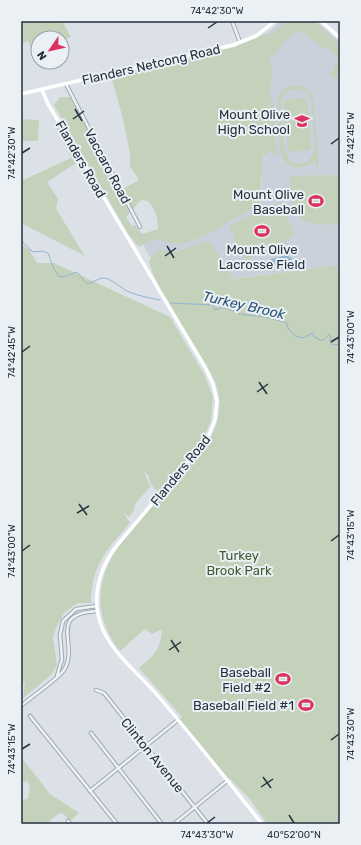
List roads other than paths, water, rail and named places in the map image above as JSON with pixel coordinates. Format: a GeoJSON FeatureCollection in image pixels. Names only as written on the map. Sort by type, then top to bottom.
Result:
{"type":"FeatureCollection","features":[{"type":"Feature","properties":{"kind":"main road","name":"Flanders Netcong Road"},"geometry":{"type":"LineString","coordinates":[[21,94],[240,42],[259,34],[275,21]]}},
{"type":"Feature","properties":{"kind":"main road"},"geometry":{"type":"LineString","coordinates":[[321,21],[340,38]]}},
{"type":"Feature","properties":{"kind":"main road","name":"Flanders Road"},"geometry":{"type":"LineString","coordinates":[[42,90],[47,102],[205,367],[214,384],[217,401],[215,420],[208,437],[109,556],[99,580],[97,606],[101,625],[113,647],[178,720],[262,824]]}},
{"type":"Feature","properties":{"kind":"street"},"geometry":{"type":"LineString","coordinates":[[232,21],[240,42]]}},
{"type":"Feature","properties":{"kind":"street","name":"Vaccaro Road"},"geometry":{"type":"LineString","coordinates":[[66,84],[140,227]]}},
{"type":"Feature","properties":{"kind":"street"},"geometry":{"type":"LineString","coordinates":[[56,676],[62,657],[60,635],[63,621],[76,609],[97,606]]}},
{"type":"Feature","properties":{"kind":"street"},"geometry":{"type":"LineString","coordinates":[[21,705],[63,672],[67,663],[68,623],[77,614],[98,611]]}},
{"type":"Feature","properties":{"kind":"street","name":"Clinton Avenue"},"geometry":{"type":"LineString","coordinates":[[96,690],[104,693],[208,824]]}},
{"type":"Feature","properties":{"kind":"street"},"geometry":{"type":"LineString","coordinates":[[30,716],[117,824]]}},
{"type":"Feature","properties":{"kind":"street"},"geometry":{"type":"LineString","coordinates":[[90,791],[178,720]]}},
{"type":"Feature","properties":{"kind":"street"},"geometry":{"type":"LineString","coordinates":[[91,733],[162,824]]}},
{"type":"Feature","properties":{"kind":"street"},"geometry":{"type":"LineString","coordinates":[[174,824],[227,781]]}},
{"type":"Feature","properties":{"kind":"street"},"geometry":{"type":"LineString","coordinates":[[68,820],[71,824]]}},
{"type":"Feature","properties":{"kind":"water"},"geometry":{"type":"Polygon","coordinates":[[[287,255],[292,259],[292,264],[276,265],[270,263],[271,259],[287,255]]]}},
{"type":"Feature","properties":{"kind":"waterway","name":"Turkey Brook"},"geometry":{"type":"LineString","coordinates":[[21,241],[33,252],[42,251],[48,253],[54,269],[59,276],[64,277],[77,272],[87,284],[105,278],[129,292],[160,300]]}},
{"type":"Feature","properties":{"kind":"waterway","name":"Turkey Brook"},"geometry":{"type":"LineString","coordinates":[[170,303],[213,305],[215,310],[223,308],[242,314],[261,316],[287,323],[288,328],[295,336],[303,338],[313,333],[314,337],[322,341],[330,334],[331,344],[340,344]]}},
{"type":"Feature","properties":{"kind":"place","name":"Mount Olive High School"},"geometry":{"type":"Point","coordinates":[302,121]}},
{"type":"Feature","properties":{"kind":"place","name":"Mount Olive Baseball"},"geometry":{"type":"Point","coordinates":[316,201]}},
{"type":"Feature","properties":{"kind":"place","name":"Mount Olive Lacrosse Field"},"geometry":{"type":"Point","coordinates":[262,231]}},
{"type":"Feature","properties":{"kind":"place","name":"Baseball Field #2"},"geometry":{"type":"Point","coordinates":[283,679]}},
{"type":"Feature","properties":{"kind":"place","name":"Baseball Field #1"},"geometry":{"type":"Point","coordinates":[306,705]}},
{"type":"Feature","properties":{"kind":"park label","name":"Turkey Brook Park"},"geometry":{"type":"Point","coordinates":[239,562]}}]}
